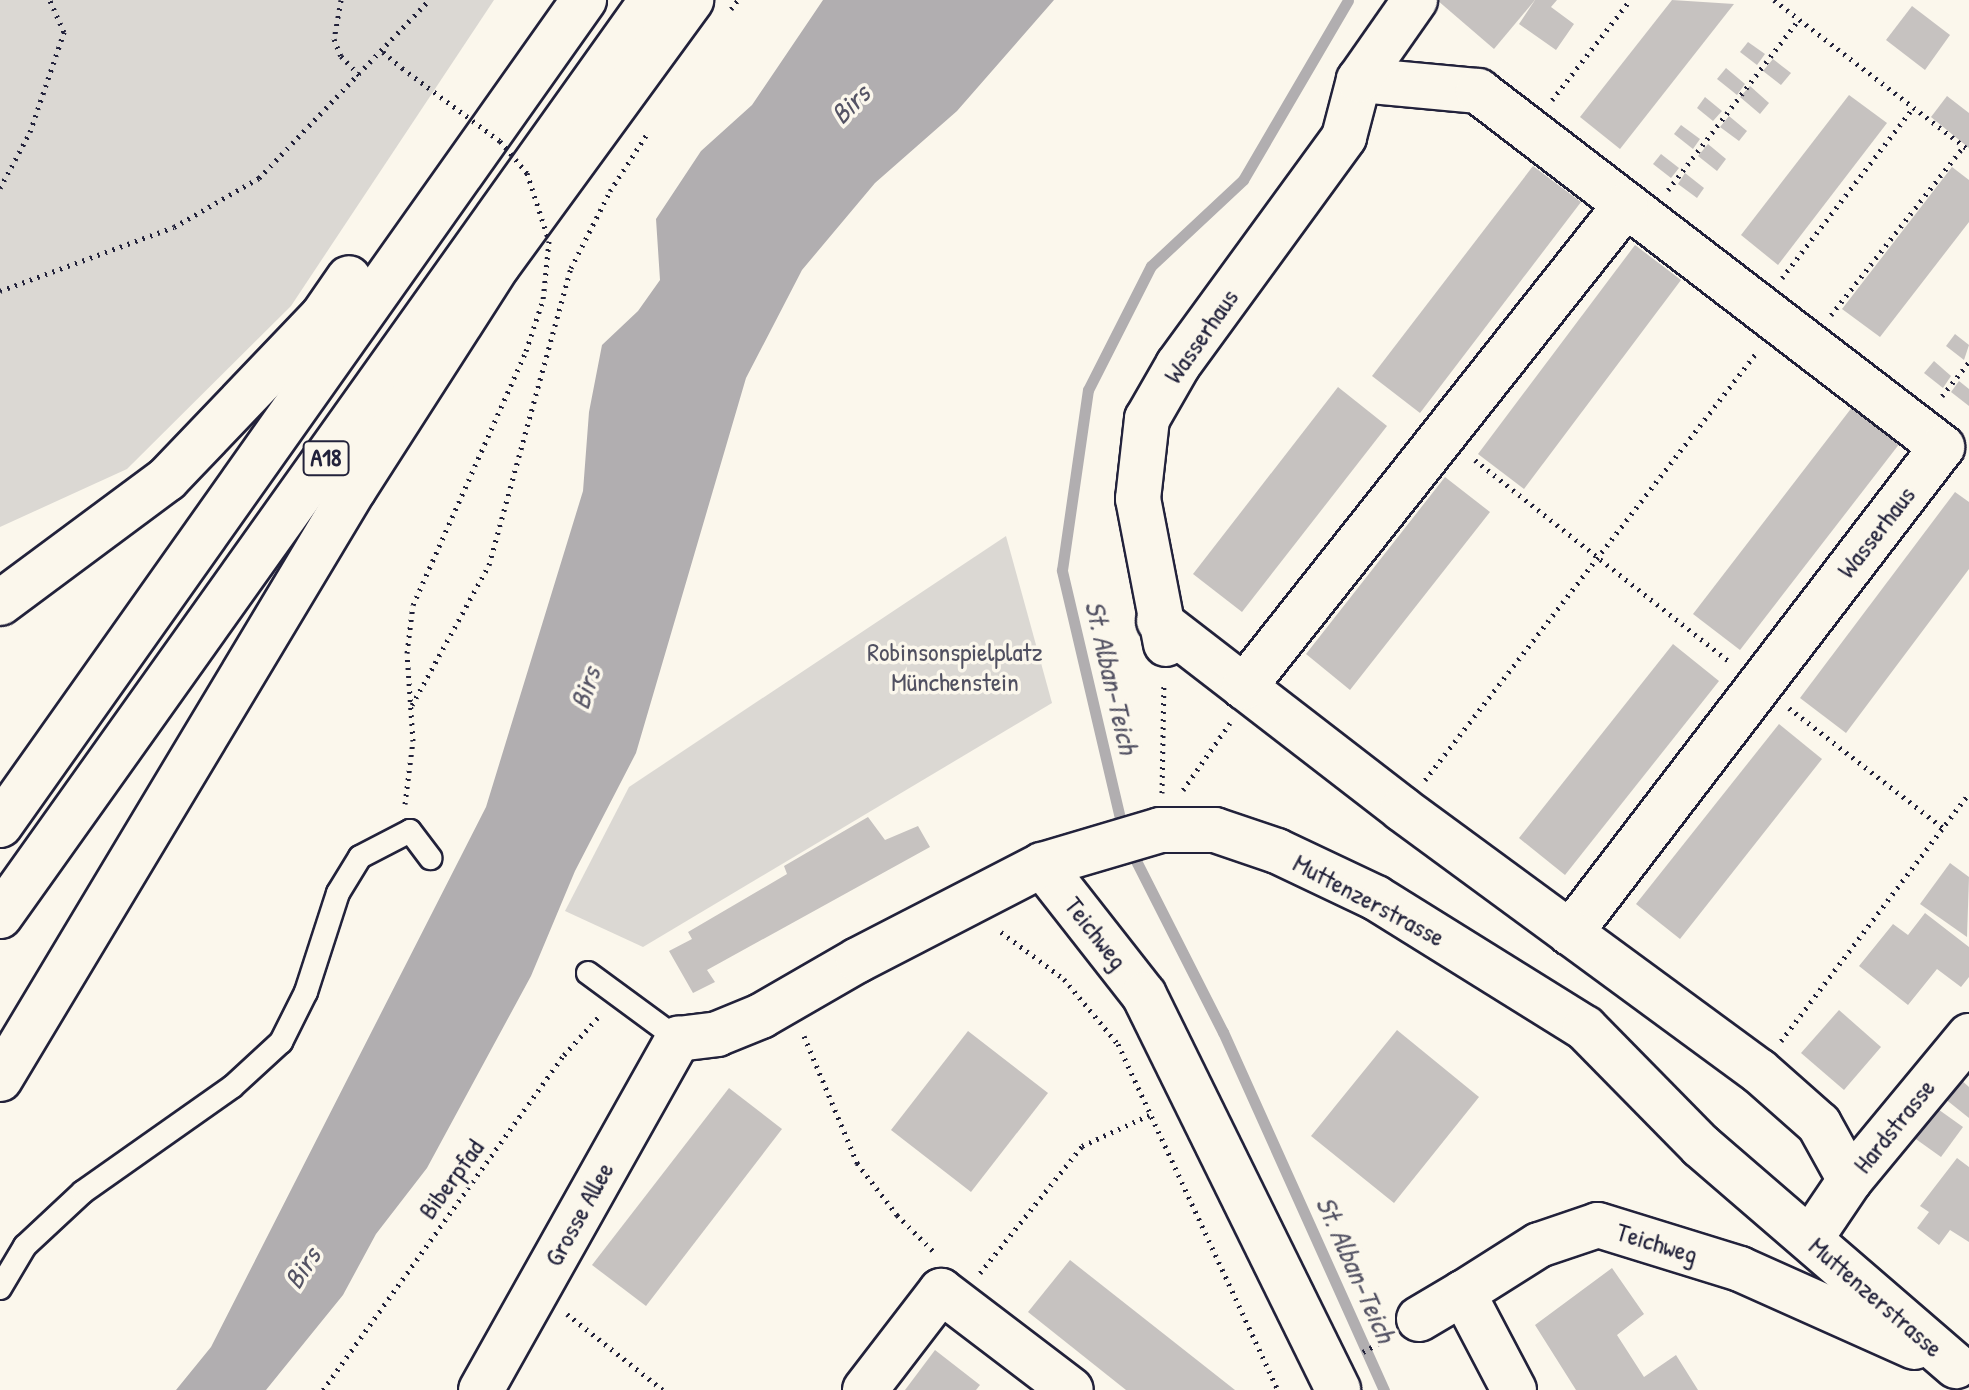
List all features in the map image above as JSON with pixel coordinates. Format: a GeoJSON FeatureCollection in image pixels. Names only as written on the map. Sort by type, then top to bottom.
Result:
{"type":"FeatureCollection","features":[{"type":"Feature","properties":{"kind":"main road","name":"A18"},"geometry":{"type":"LineString","coordinates":[[0,825],[504,107],[584,0]]}},
{"type":"Feature","properties":{"kind":"main road","name":"A18"},"geometry":{"type":"LineString","coordinates":[[0,916],[652,0]]}},
{"type":"Feature","properties":{"kind":"main road","name":"Wasserhaus"},"geometry":{"type":"LineString","coordinates":[[1162,633],[1138,499],[1147,419],[1178,365],[1344,137],[1359,80],[1415,0]]}},
{"type":"Feature","properties":{"kind":"main road"},"geometry":{"type":"LineString","coordinates":[[0,1079],[363,476],[498,265],[710,6]]}},
{"type":"Feature","properties":{"kind":"main road","name":"Wasserhaus"},"geometry":{"type":"LineString","coordinates":[[1359,80],[1478,91],[1942,447],[1570,933]]}},
{"type":"Feature","properties":{"kind":"main road"},"geometry":{"type":"LineString","coordinates":[[0,603],[167,479],[322,317],[439,153],[504,107]]}},
{"type":"Feature","properties":{"kind":"main road"},"geometry":{"type":"LineString","coordinates":[[1248,690],[1444,436],[1635,214]]}},
{"type":"Feature","properties":{"kind":"main road"},"geometry":{"type":"LineString","coordinates":[[1162,633],[1248,690],[1402,809],[1759,1071],[1819,1124],[1850,1180],[1810,1239]]}},
{"type":"Feature","properties":{"kind":"main road","name":"Muttenzerstrasse"},"geometry":{"type":"LineString","coordinates":[[678,1039],[717,1034],[1042,865],[1160,830],[1215,830],[1277,851],[1376,898],[1484,961],[1585,1028],[1701,1146],[1810,1239],[1963,1355]]}},
{"type":"Feature","properties":{"kind":"main road","name":"Teichweg"},"geometry":{"type":"LineString","coordinates":[[1042,865],[1144,995],[1332,1380]]}},
{"type":"Feature","properties":{"kind":"main road","name":"Hardstrasse"},"geometry":{"type":"LineString","coordinates":[[1850,1180],[1969,1036]]}},
{"type":"Feature","properties":{"kind":"main road","name":"Grosse Allee"},"geometry":{"type":"LineString","coordinates":[[481,1390],[678,1039]]}},
{"type":"Feature","properties":{"kind":"main road","name":"Teichweg"},"geometry":{"type":"LineString","coordinates":[[1419,1319],[1539,1245],[1598,1225],[1740,1269],[1963,1355]]}},
{"type":"Feature","properties":{"kind":"main road"},"geometry":{"type":"LineString","coordinates":[[865,1390],[946,1278],[1071,1390]]}},
{"type":"Feature","properties":{"kind":"main road"},"geometry":{"type":"LineString","coordinates":[[1463,1293],[1514,1390]]}},
{"type":"Feature","properties":{"kind":"lane"},"geometry":{"type":"LineString","coordinates":[[0,1288],[25,1246],[83,1192],[232,1087],[281,1042],[306,992],[338,893],[360,857],[410,831],[430,858]]}},
{"type":"Feature","properties":{"kind":"lane"},"geometry":{"type":"LineString","coordinates":[[588,973],[678,1039]]}},
{"type":"Feature","properties":{"kind":"path"},"geometry":{"type":"LineString","coordinates":[[0,188],[30,132],[64,32],[50,0]]}},
{"type":"Feature","properties":{"kind":"path"},"geometry":{"type":"LineString","coordinates":[[341,0],[334,39],[341,56],[360,76]]}},
{"type":"Feature","properties":{"kind":"path"},"geometry":{"type":"LineString","coordinates":[[0,291],[174,227],[259,178],[383,52],[429,0]]}},
{"type":"Feature","properties":{"kind":"path"},"geometry":{"type":"LineString","coordinates":[[710,6],[738,0]]}},
{"type":"Feature","properties":{"kind":"path"},"geometry":{"type":"LineString","coordinates":[[1528,131],[1630,0]]}},
{"type":"Feature","properties":{"kind":"path"},"geometry":{"type":"LineString","coordinates":[[1774,0],[1966,148],[1782,325]]}},
{"type":"Feature","properties":{"kind":"path"},"geometry":{"type":"LineString","coordinates":[[1635,214],[1799,19]]}},
{"type":"Feature","properties":{"kind":"path"},"geometry":{"type":"LineString","coordinates":[[383,52],[500,141],[527,173],[549,241],[543,300],[526,351],[413,605],[407,653],[412,705],[405,804],[410,831]]}},
{"type":"Feature","properties":{"kind":"path"},"geometry":{"type":"LineString","coordinates":[[1402,809],[1782,325],[1913,108]]}},
{"type":"Feature","properties":{"kind":"path"},"geometry":{"type":"LineString","coordinates":[[412,705],[489,565],[571,268],[610,191],[652,127]]}},
{"type":"Feature","properties":{"kind":"path"},"geometry":{"type":"LineString","coordinates":[[1444,436],[1943,828]]}},
{"type":"Feature","properties":{"kind":"path"},"geometry":{"type":"LineString","coordinates":[[1160,830],[1162,633]]}},
{"type":"Feature","properties":{"kind":"path"},"geometry":{"type":"LineString","coordinates":[[1160,830],[1248,690]]}},
{"type":"Feature","properties":{"kind":"path"},"geometry":{"type":"LineString","coordinates":[[1759,1071],[1969,793]]}},
{"type":"Feature","properties":{"kind":"path"},"geometry":{"type":"LineString","coordinates":[[958,908],[1031,952],[1092,1008],[1118,1044],[1278,1390]]}},
{"type":"Feature","properties":{"kind":"path","name":"Biberpfad"},"geometry":{"type":"LineString","coordinates":[[323,1390],[564,1055],[617,996]]}},
{"type":"Feature","properties":{"kind":"path"},"geometry":{"type":"LineString","coordinates":[[791,998],[829,1105],[857,1163],[946,1278],[978,1275],[1082,1146],[1149,1115]]}},
{"type":"Feature","properties":{"kind":"path"},"geometry":{"type":"LineString","coordinates":[[537,1290],[663,1390]]}},
{"type":"Feature","properties":{"kind":"path"},"geometry":{"type":"LineString","coordinates":[[1332,1380],[1419,1319]]}},
{"type":"Feature","properties":{"kind":"green space"},"geometry":{"type":"Polygon","coordinates":[[[0,0],[494,0],[291,306],[127,469],[0,527],[0,0]]]}},
{"type":"Feature","properties":{"kind":"green space","name":"Robinsonspielplatz Münchenstein"},"geometry":{"type":"Polygon","coordinates":[[[1006,536],[1052,703],[643,947],[565,911],[629,787],[1006,536]]]}},
{"type":"Feature","properties":{"kind":"water","name":"Birs"},"geometry":{"type":"Polygon","coordinates":[[[823,0],[1054,0],[957,111],[875,183],[802,270],[746,378],[636,753],[575,871],[531,976],[427,1168],[376,1234],[343,1295],[266,1390],[176,1390],[211,1347],[486,807],[583,491],[589,412],[602,345],[638,311],[660,280],[656,219],[701,151],[752,105],[823,0]]]}},
{"type":"Feature","properties":{"kind":"building"},"geometry":{"type":"Polygon","coordinates":[[[1437,0],[1535,0],[1494,49],[1437,0]]]}},
{"type":"Feature","properties":{"kind":"building"},"geometry":{"type":"Polygon","coordinates":[[[1535,0],[1557,0],[1551,7],[1574,24],[1556,50],[1519,24],[1535,0]]]}},
{"type":"Feature","properties":{"kind":"building"},"geometry":{"type":"Polygon","coordinates":[[[1672,0],[1734,4],[1620,149],[1580,117],[1672,0]]]}},
{"type":"Feature","properties":{"kind":"building"},"geometry":{"type":"Polygon","coordinates":[[[1912,6],[1950,35],[1925,70],[1886,40],[1912,6]]]}},
{"type":"Feature","properties":{"kind":"building"},"geometry":{"type":"Polygon","coordinates":[[[1748,42],[1765,54],[1757,65],[1740,52],[1748,42]]]}},
{"type":"Feature","properties":{"kind":"building"},"geometry":{"type":"Polygon","coordinates":[[[1773,59],[1791,73],[1781,85],[1763,71],[1773,59]]]}},
{"type":"Feature","properties":{"kind":"building"},"geometry":{"type":"Polygon","coordinates":[[[1726,68],[1745,84],[1737,95],[1717,79],[1726,68]]]}},
{"type":"Feature","properties":{"kind":"building"},"geometry":{"type":"Polygon","coordinates":[[[1750,86],[1769,103],[1760,114],[1740,97],[1750,86]]]}},
{"type":"Feature","properties":{"kind":"building"},"geometry":{"type":"Polygon","coordinates":[[[1849,95],[1887,123],[1778,265],[1741,235],[1849,95]]]}},
{"type":"Feature","properties":{"kind":"building"},"geometry":{"type":"Polygon","coordinates":[[[1947,96],[1969,113],[1969,148],[1931,117],[1947,96]]]}},
{"type":"Feature","properties":{"kind":"building"},"geometry":{"type":"Polygon","coordinates":[[[1705,97],[1722,111],[1713,121],[1697,108],[1705,97]]]}},
{"type":"Feature","properties":{"kind":"building"},"geometry":{"type":"Polygon","coordinates":[[[1729,116],[1747,131],[1739,141],[1720,127],[1729,116]]]}},
{"type":"Feature","properties":{"kind":"building"},"geometry":{"type":"Polygon","coordinates":[[[1681,125],[1700,139],[1693,149],[1674,134],[1681,125]]]}},
{"type":"Feature","properties":{"kind":"building"},"geometry":{"type":"Polygon","coordinates":[[[1708,144],[1726,159],[1717,171],[1698,156],[1708,144]]]}},
{"type":"Feature","properties":{"kind":"building"},"geometry":{"type":"Polygon","coordinates":[[[1661,154],[1679,168],[1671,178],[1653,164],[1661,154]]]}},
{"type":"Feature","properties":{"kind":"building"},"geometry":{"type":"Polygon","coordinates":[[[1533,166],[1581,202],[1420,413],[1372,376],[1533,166]]]}},
{"type":"Feature","properties":{"kind":"building"},"geometry":{"type":"Polygon","coordinates":[[[1952,167],[1969,180],[1969,222],[1880,337],[1842,309],[1952,167]]]}},
{"type":"Feature","properties":{"kind":"building"},"geometry":{"type":"Polygon","coordinates":[[[1685,173],[1704,188],[1697,198],[1678,184],[1685,173]]]}},
{"type":"Feature","properties":{"kind":"building"},"geometry":{"type":"Polygon","coordinates":[[[1635,245],[1681,280],[1524,489],[1478,454],[1635,245]]]}},
{"type":"Feature","properties":{"kind":"building"},"geometry":{"type":"Polygon","coordinates":[[[1955,334],[1969,345],[1964,360],[1946,346],[1955,334]]]}},
{"type":"Feature","properties":{"kind":"building"},"geometry":{"type":"Polygon","coordinates":[[[1934,361],[1951,376],[1943,388],[1924,373],[1934,361]]]}},
{"type":"Feature","properties":{"kind":"building"},"geometry":{"type":"Polygon","coordinates":[[[1959,381],[1969,389],[1969,406],[1951,392],[1959,381]]]}},
{"type":"Feature","properties":{"kind":"building"},"geometry":{"type":"Polygon","coordinates":[[[1338,387],[1387,426],[1242,612],[1193,574],[1338,387]]]}},
{"type":"Feature","properties":{"kind":"building"},"geometry":{"type":"Polygon","coordinates":[[[1853,406],[1900,443],[1740,650],[1693,614],[1853,406]]]}},
{"type":"Feature","properties":{"kind":"building"},"geometry":{"type":"Polygon","coordinates":[[[1445,477],[1490,512],[1350,690],[1306,654],[1445,477]]]}},
{"type":"Feature","properties":{"kind":"building"},"geometry":{"type":"Polygon","coordinates":[[[1955,492],[1969,502],[1969,569],[1846,733],[1800,698],[1955,492]]]}},
{"type":"Feature","properties":{"kind":"building"},"geometry":{"type":"Polygon","coordinates":[[[1673,644],[1719,681],[1565,875],[1519,838],[1673,644]]]}},
{"type":"Feature","properties":{"kind":"building"},"geometry":{"type":"Polygon","coordinates":[[[1779,724],[1822,759],[1680,939],[1636,904],[1779,724]]]}},
{"type":"Feature","properties":{"kind":"building"},"geometry":{"type":"Polygon","coordinates":[[[868,817],[885,840],[918,826],[930,847],[707,970],[715,982],[693,993],[669,951],[692,939],[688,932],[787,874],[784,866],[868,817]]]}},
{"type":"Feature","properties":{"kind":"building"},"geometry":{"type":"Polygon","coordinates":[[[1950,863],[1969,877],[1967,937],[1920,904],[1950,863]]]}},
{"type":"Feature","properties":{"kind":"building"},"geometry":{"type":"Polygon","coordinates":[[[1925,913],[1969,947],[1969,977],[1961,987],[1937,969],[1908,1005],[1859,966],[1893,924],[1908,935],[1925,913]]]}},
{"type":"Feature","properties":{"kind":"building"},"geometry":{"type":"Polygon","coordinates":[[[1839,1010],[1881,1047],[1844,1090],[1801,1053],[1839,1010]]]}},
{"type":"Feature","properties":{"kind":"building"},"geometry":{"type":"Polygon","coordinates":[[[1397,1030],[1479,1097],[1394,1203],[1311,1136],[1397,1030]]]}},
{"type":"Feature","properties":{"kind":"building"},"geometry":{"type":"Polygon","coordinates":[[[968,1031],[1048,1093],[971,1192],[891,1130],[968,1031]]]}},
{"type":"Feature","properties":{"kind":"building"},"geometry":{"type":"Polygon","coordinates":[[[1960,1079],[1969,1087],[1969,1118],[1944,1098],[1960,1079]]]}},
{"type":"Feature","properties":{"kind":"building"},"geometry":{"type":"Polygon","coordinates":[[[729,1088],[782,1129],[646,1306],[592,1265],[729,1088]]]}},
{"type":"Feature","properties":{"kind":"building"},"geometry":{"type":"Polygon","coordinates":[[[1935,1107],[1963,1127],[1941,1157],[1913,1137],[1935,1107]]]}},
{"type":"Feature","properties":{"kind":"building"},"geometry":{"type":"Polygon","coordinates":[[[1957,1158],[1969,1167],[1969,1242],[1950,1230],[1939,1245],[1917,1228],[1929,1212],[1920,1206],[1957,1158]]]}},
{"type":"Feature","properties":{"kind":"building"},"geometry":{"type":"Polygon","coordinates":[[[1070,1260],[1235,1390],[1126,1390],[1028,1312],[1070,1260]]]}},
{"type":"Feature","properties":{"kind":"building"},"geometry":{"type":"Polygon","coordinates":[[[1612,1268],[1644,1314],[1617,1335],[1644,1377],[1676,1355],[1698,1390],[1576,1390],[1535,1325],[1612,1268]]]}},
{"type":"Feature","properties":{"kind":"building"},"geometry":{"type":"Polygon","coordinates":[[[935,1350],[980,1385],[976,1390],[905,1390],[935,1350]]]}},
{"type":"Feature","properties":{"kind":"waterway","name":"St. Alban-Teich"},"geometry":{"type":"LineString","coordinates":[[1123,831],[1062,570],[1088,390],[1151,266],[1243,180],[1348,0]]}},
{"type":"Feature","properties":{"kind":"waterway","name":"St. Alban-Teich"},"geometry":{"type":"LineString","coordinates":[[1129,847],[1223,1032],[1384,1390]]}}]}
